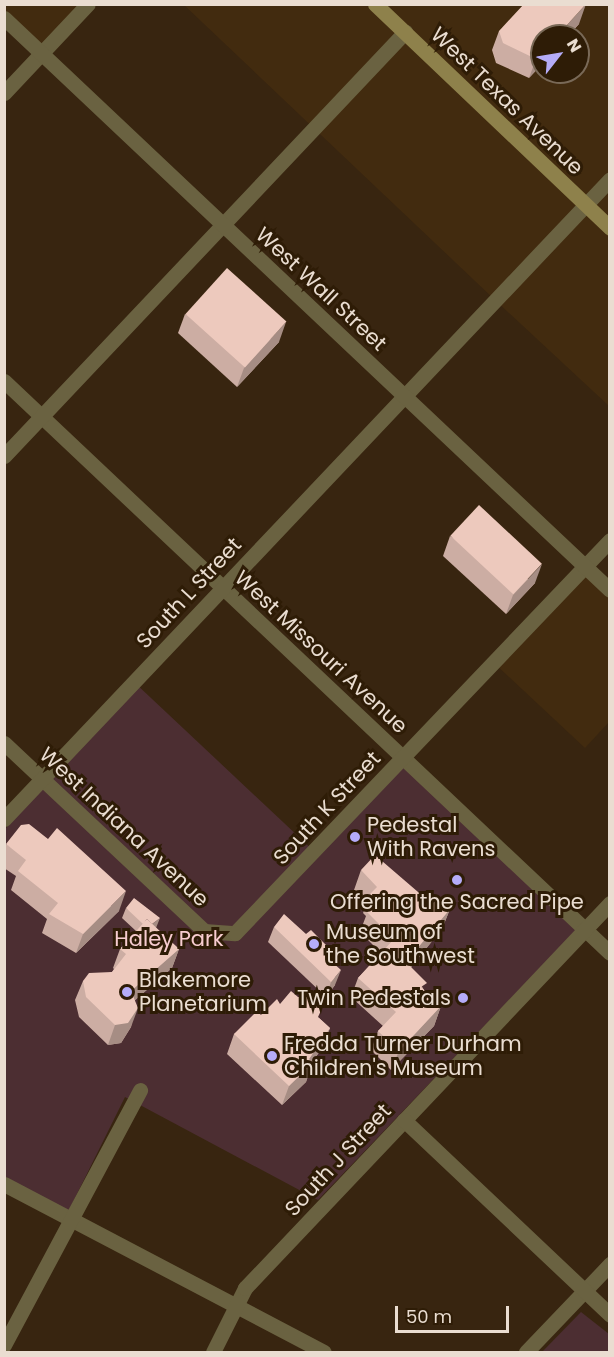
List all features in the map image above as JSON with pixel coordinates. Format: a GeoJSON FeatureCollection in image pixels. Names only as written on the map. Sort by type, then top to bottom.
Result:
{"type":"FeatureCollection","features":[{"type":"Feature","properties":{"kind":"main road","name":"West Texas Avenue"},"geometry":{"type":"LineString","coordinates":[[375,4],[609,228]]}},
{"type":"Feature","properties":{"kind":"street"},"geometry":{"type":"LineString","coordinates":[[4,93],[88,4]]}},
{"type":"Feature","properties":{"kind":"street","name":"West Wall Street"},"geometry":{"type":"LineString","coordinates":[[4,18],[609,591]]}},
{"type":"Feature","properties":{"kind":"street"},"geometry":{"type":"LineString","coordinates":[[4,456],[405,32]]}},
{"type":"Feature","properties":{"kind":"street","name":"South L Street"},"geometry":{"type":"LineString","coordinates":[[4,819],[609,179]]}},
{"type":"Feature","properties":{"kind":"street","name":"West Missouri Avenue"},"geometry":{"type":"LineString","coordinates":[[4,381],[609,953]]}},
{"type":"Feature","properties":{"kind":"street","name":"South K Street"},"geometry":{"type":"LineString","coordinates":[[219,935],[243,928],[609,540]]}},
{"type":"Feature","properties":{"kind":"street","name":"West Indiana Avenue"},"geometry":{"type":"LineString","coordinates":[[4,743],[199,926],[219,935]]}},
{"type":"Feature","properties":{"kind":"street","name":"South J Street"},"geometry":{"type":"LineString","coordinates":[[213,1353],[245,1288],[609,903]]}},
{"type":"Feature","properties":{"kind":"street"},"geometry":{"type":"LineString","coordinates":[[4,1345],[140,1090]]}},
{"type":"Feature","properties":{"kind":"street"},"geometry":{"type":"LineString","coordinates":[[404,1120],[609,1315]]}},
{"type":"Feature","properties":{"kind":"street"},"geometry":{"type":"LineString","coordinates":[[4,1184],[324,1353]]}},
{"type":"Feature","properties":{"kind":"street"},"geometry":{"type":"LineString","coordinates":[[526,1353],[609,1264]]}},
{"type":"Feature","properties":{"kind":"shaded area"},"geometry":{"type":"Polygon","coordinates":[[[4,5],[87,5],[41,53],[5,18],[4,5]]]}},
{"type":"Feature","properties":{"kind":"shaded area"},"geometry":{"type":"Polygon","coordinates":[[[184,5],[609,5],[609,406],[495,300],[184,5]]]}},
{"type":"Feature","properties":{"kind":"shaded area"},"geometry":{"type":"Polygon","coordinates":[[[585,567],[609,590],[609,722],[585,748],[494,663],[585,567]]]}},
{"type":"Feature","properties":{"kind":"green space","name":"Haley Park"},"geometry":{"type":"Polygon","coordinates":[[[134,682],[317,854],[404,765],[576,930],[318,1200],[125,1097],[68,1212],[5,1178],[5,829],[134,682]]]}},
{"type":"Feature","properties":{"kind":"green space"},"geometry":{"type":"Polygon","coordinates":[[[581,1312],[609,1334],[609,1352],[542,1352],[581,1312]]]}},
{"type":"Feature","properties":{"kind":"building"},"geometry":{"type":"Polygon","coordinates":[[[524,4],[586,4],[568,24],[530,24],[530,56],[503,43],[499,31],[524,4]]]}},
{"type":"Feature","properties":{"kind":"building"},"geometry":{"type":"Polygon","coordinates":[[[227,268],[286,322],[245,368],[186,314],[227,268]]]}},
{"type":"Feature","properties":{"kind":"building"},"geometry":{"type":"Polygon","coordinates":[[[479,505],[542,564],[513,594],[450,536],[479,505]]]}},
{"type":"Feature","properties":{"kind":"building"},"geometry":{"type":"Polygon","coordinates":[[[29,824],[48,839],[57,828],[126,891],[83,934],[49,914],[58,903],[18,871],[26,860],[6,844],[21,825],[29,824]]]}},
{"type":"Feature","properties":{"kind":"building"},"geometry":{"type":"Polygon","coordinates":[[[375,855],[432,904],[438,898],[450,909],[406,962],[427,983],[421,987],[441,1006],[399,1051],[378,1031],[396,1012],[358,978],[394,939],[367,912],[379,901],[370,894],[377,887],[361,870],[375,855]]]}},
{"type":"Feature","properties":{"kind":"building"},"geometry":{"type":"Polygon","coordinates":[[[134,898],[160,918],[152,924],[147,919],[143,924],[126,908],[134,898]]]}},
{"type":"Feature","properties":{"kind":"building"},"geometry":{"type":"Polygon","coordinates":[[[284,914],[306,934],[311,930],[337,956],[332,962],[341,970],[331,982],[274,927],[284,914]]]}},
{"type":"Feature","properties":{"kind":"building","name":"Blakemore Planetarium"},"geometry":{"type":"Polygon","coordinates":[[[147,919],[179,949],[131,991],[138,1008],[128,1023],[115,1025],[86,997],[83,981],[89,973],[112,972],[126,954],[120,949],[147,919]]]}},
{"type":"Feature","properties":{"kind":"building","name":"Fredda Turner Durham Children's Museum"},"geometry":{"type":"Polygon","coordinates":[[[291,991],[298,997],[317,997],[324,1004],[318,1017],[330,1028],[309,1059],[313,1063],[289,1086],[234,1034],[257,1011],[261,1015],[277,999],[280,1004],[291,991]]]}},
{"type":"Feature","properties":{"kind":"place","name":"Pedestal With Ravens"},"geometry":{"type":"Point","coordinates":[355,837]}},
{"type":"Feature","properties":{"kind":"place","name":"Offering the Sacred Pipe"},"geometry":{"type":"Point","coordinates":[457,880]}},
{"type":"Feature","properties":{"kind":"place","name":"Museum of the Southwest"},"geometry":{"type":"Point","coordinates":[314,944]}},
{"type":"Feature","properties":{"kind":"place","name":"Blakemore Planetarium"},"geometry":{"type":"Point","coordinates":[127,992]}},
{"type":"Feature","properties":{"kind":"place","name":"Twin Pedestals"},"geometry":{"type":"Point","coordinates":[463,998]}},
{"type":"Feature","properties":{"kind":"place","name":"Fredda Turner Durham Children's Museum"},"geometry":{"type":"Point","coordinates":[272,1056]}}]}
